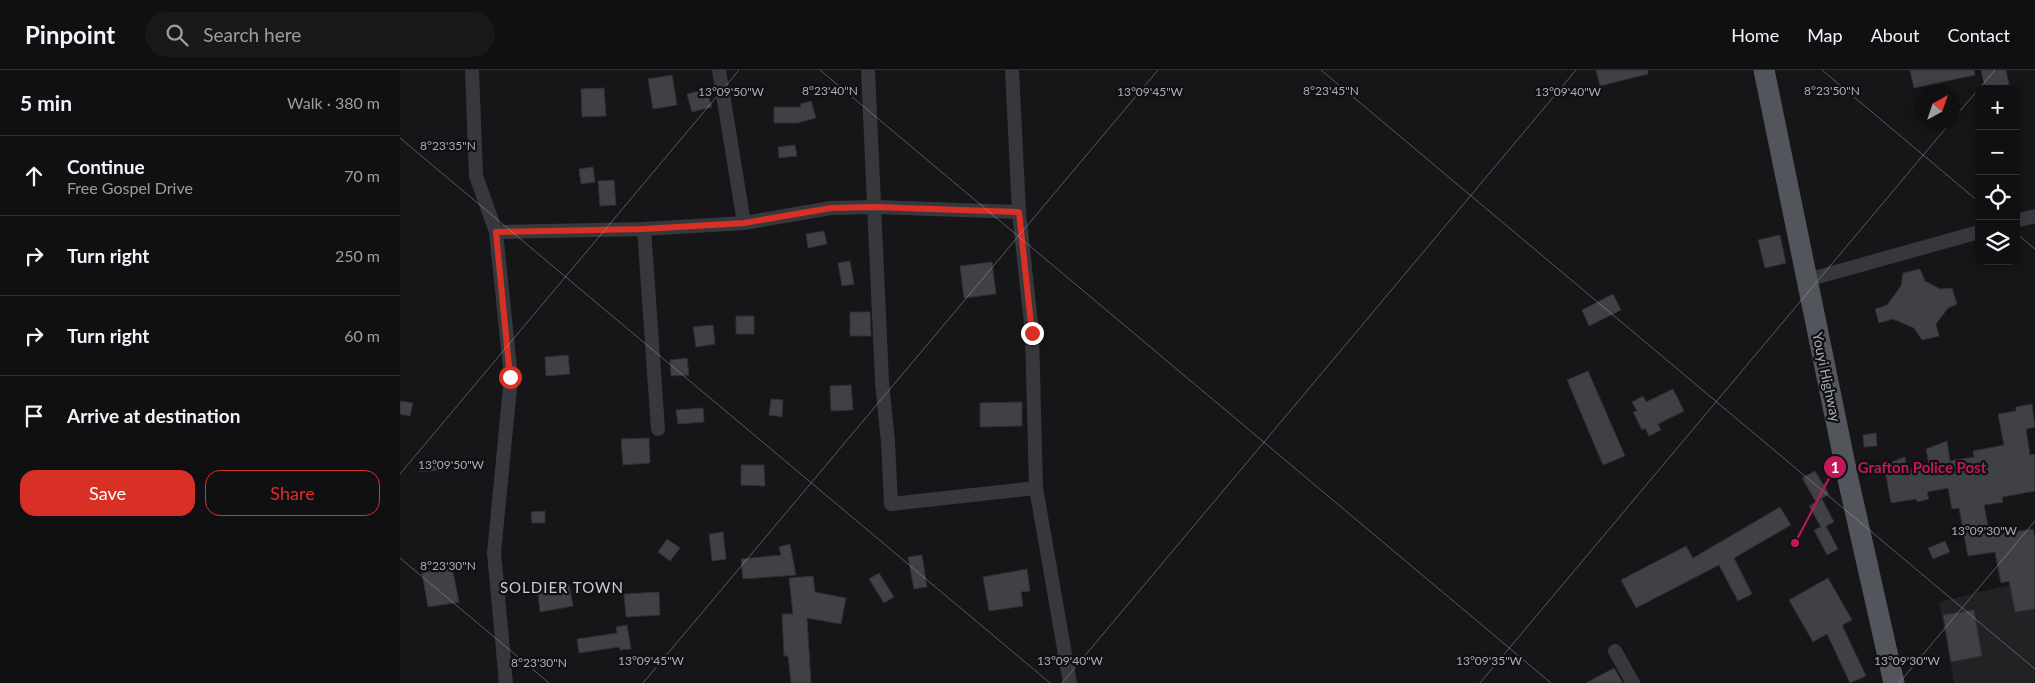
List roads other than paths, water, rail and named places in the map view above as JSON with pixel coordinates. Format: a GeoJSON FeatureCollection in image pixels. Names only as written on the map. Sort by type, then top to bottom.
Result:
{"type":"FeatureCollection","features":[{"type":"Feature","properties":{"kind":"main road","name":"Youyi Highway"},"geometry":{"type":"LineString","coordinates":[[1764,70],[1848,479],[1894,683]]}},
{"type":"Feature","properties":{"kind":"street"},"geometry":{"type":"LineString","coordinates":[[472,70],[476,176],[496,232],[510,377],[494,553],[506,683]]}},
{"type":"Feature","properties":{"kind":"street"},"geometry":{"type":"LineString","coordinates":[[718,70],[744,223]]}},
{"type":"Feature","properties":{"kind":"street"},"geometry":{"type":"LineString","coordinates":[[868,70],[882,382],[888,442],[891,504],[1036,488]]}},
{"type":"Feature","properties":{"kind":"street"},"geometry":{"type":"LineString","coordinates":[[1012,70],[1019,212],[1032,333],[1036,488],[1070,683]]}},
{"type":"Feature","properties":{"kind":"street"},"geometry":{"type":"LineString","coordinates":[[496,232],[644,229],[744,223],[831,208],[875,207],[1019,212]]}},
{"type":"Feature","properties":{"kind":"street"},"geometry":{"type":"LineString","coordinates":[[2020,220],[2035,216]]}},
{"type":"Feature","properties":{"kind":"street"},"geometry":{"type":"LineString","coordinates":[[644,229],[658,429]]}},
{"type":"Feature","properties":{"kind":"street"},"geometry":{"type":"LineString","coordinates":[[1807,280],[1975,233]]}},
{"type":"Feature","properties":{"kind":"street"},"geometry":{"type":"LineString","coordinates":[[1615,651],[1633,683]]}},
{"type":"Feature","properties":{"kind":"place","name":"Grafton Police Post"},"geometry":{"type":"Point","coordinates":[1795,543]}},
{"type":"Feature","properties":{"kind":"district","name":"SOLDIER TOWN"},"geometry":{"type":"Point","coordinates":[562,587]}}]}
